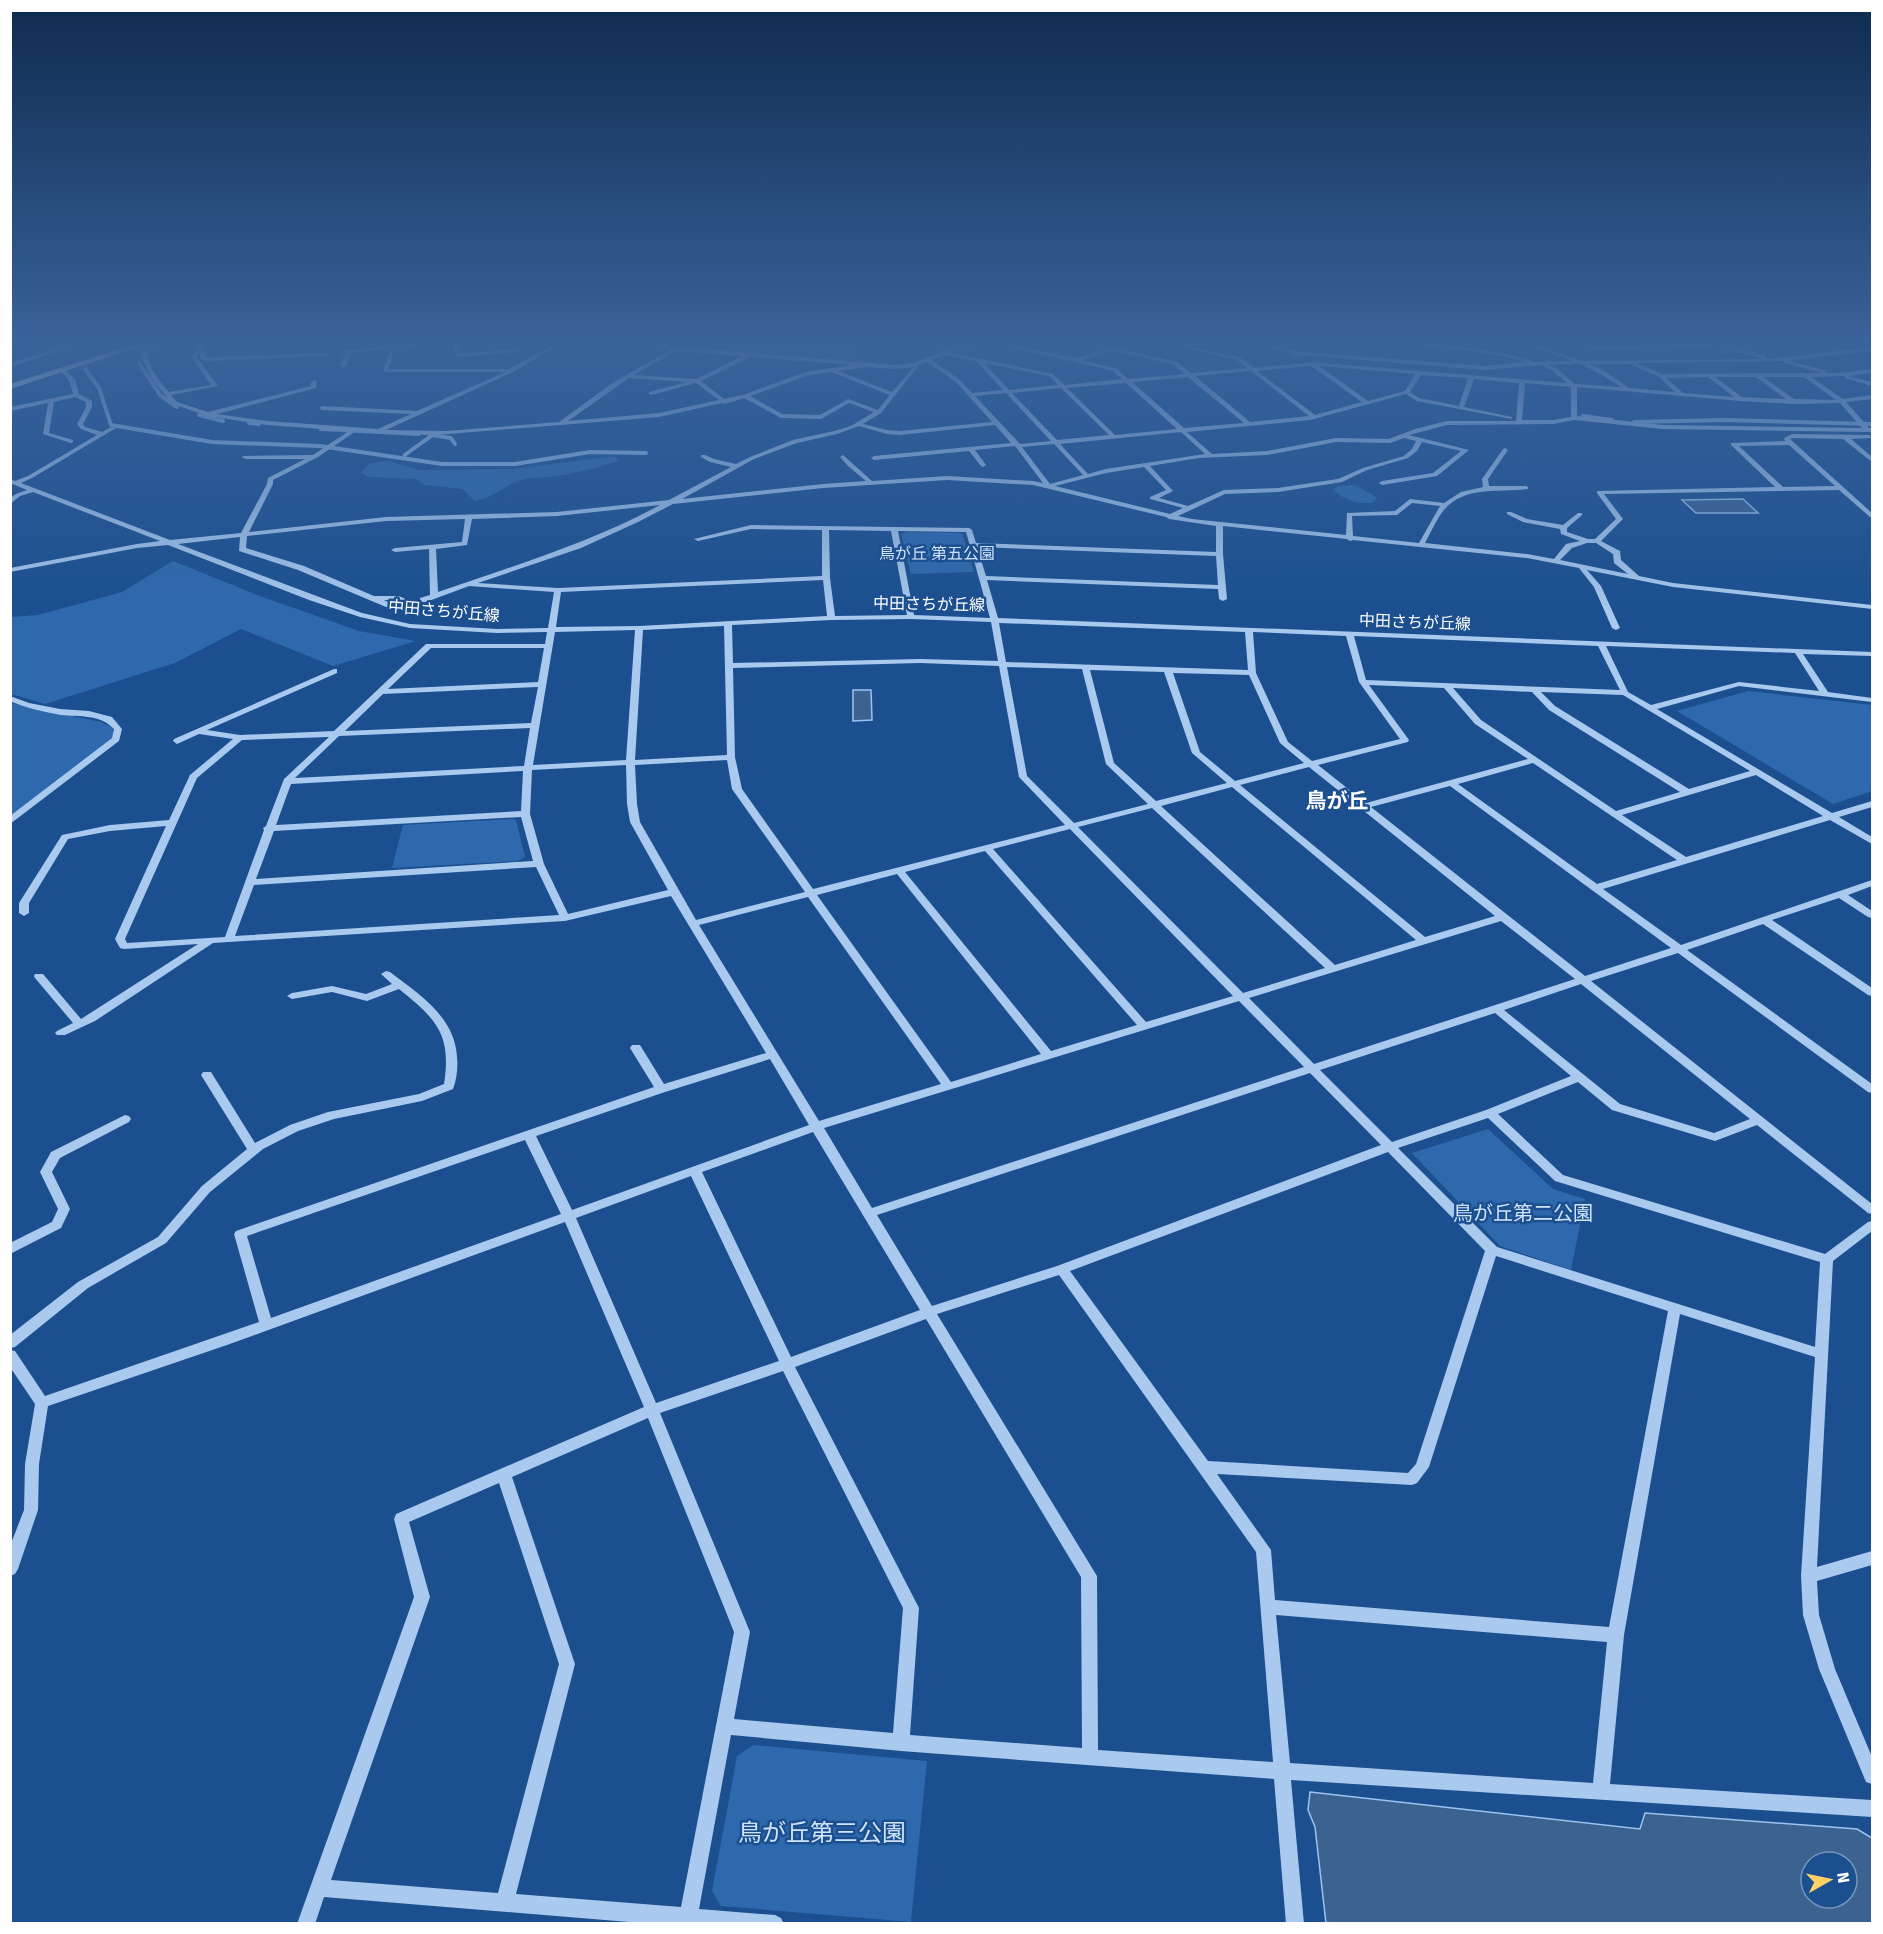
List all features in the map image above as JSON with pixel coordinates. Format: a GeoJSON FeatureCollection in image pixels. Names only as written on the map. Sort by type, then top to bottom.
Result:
{"type":"FeatureCollection","features":[{"type":"Feature","properties":{"kind":"street"},"geometry":{"type":"LineString","coordinates":[[46,432],[71,441]]}},
{"type":"Feature","properties":{"kind":"street"},"geometry":{"type":"LineString","coordinates":[[96,432],[101,434]]}},
{"type":"Feature","properties":{"kind":"street"},"geometry":{"type":"LineString","coordinates":[[13,482],[30,477],[104,432]]}},
{"type":"Feature","properties":{"kind":"street"},"geometry":{"type":"LineString","coordinates":[[351,432],[316,456],[270,479],[270,484],[244,534],[242,549],[301,568],[376,598]]}},
{"type":"Feature","properties":{"kind":"street"},"geometry":{"type":"LineString","coordinates":[[413,432],[445,432]]}},
{"type":"Feature","properties":{"kind":"street"},"geometry":{"type":"LineString","coordinates":[[423,600],[578,546],[669,504],[737,466],[795,441],[839,432]]}},
{"type":"Feature","properties":{"kind":"street"},"geometry":{"type":"LineString","coordinates":[[890,432],[907,432]]}},
{"type":"Feature","properties":{"kind":"street"},"geometry":{"type":"LineString","coordinates":[[1005,432],[1048,486]]}},
{"type":"Feature","properties":{"kind":"street"},"geometry":{"type":"LineString","coordinates":[[1045,432],[1086,475]]}},
{"type":"Feature","properties":{"kind":"street"},"geometry":{"type":"LineString","coordinates":[[1109,432],[1114,437]]}},
{"type":"Feature","properties":{"kind":"street"},"geometry":{"type":"LineString","coordinates":[[874,458],[1161,432]]}},
{"type":"Feature","properties":{"kind":"street"},"geometry":{"type":"LineString","coordinates":[[1185,432],[1210,455]]}},
{"type":"Feature","properties":{"kind":"street"},"geometry":{"type":"LineString","coordinates":[[1048,486],[1086,475],[1210,455],[1267,453],[1336,440],[1390,441],[1412,432]]}},
{"type":"Feature","properties":{"kind":"street"},"geometry":{"type":"LineString","coordinates":[[405,455],[435,433]]}},
{"type":"Feature","properties":{"kind":"street"},"geometry":{"type":"LineString","coordinates":[[1382,483],[1435,475],[1466,450],[1405,436]]}},
{"type":"Feature","properties":{"kind":"street"},"geometry":{"type":"LineString","coordinates":[[1845,437],[1872,460]]}},
{"type":"Feature","properties":{"kind":"street"},"geometry":{"type":"LineString","coordinates":[[1872,437],[1786,438],[1872,516]]}},
{"type":"Feature","properties":{"kind":"street"},"geometry":{"type":"LineString","coordinates":[[1169,517],[1224,492],[1278,490],[1340,481],[1365,469],[1406,457],[1415,450],[1420,440]]}},
{"type":"Feature","properties":{"kind":"street"},"geometry":{"type":"LineString","coordinates":[[1780,488],[1733,444],[1791,443]]}},
{"type":"Feature","properties":{"kind":"street"},"geometry":{"type":"LineString","coordinates":[[970,449],[983,465]]}},
{"type":"Feature","properties":{"kind":"street"},"geometry":{"type":"LineString","coordinates":[[1486,487],[1485,479],[1505,450]]}},
{"type":"Feature","properties":{"kind":"street"},"geometry":{"type":"LineString","coordinates":[[245,457],[316,456]]}},
{"type":"Feature","properties":{"kind":"street"},"geometry":{"type":"LineString","coordinates":[[703,456],[712,461],[737,466]]}},
{"type":"Feature","properties":{"kind":"street"},"geometry":{"type":"LineString","coordinates":[[843,457],[852,470],[864,474],[870,482]]}},
{"type":"Feature","properties":{"kind":"street"},"geometry":{"type":"LineString","coordinates":[[1146,465],[1170,491],[1152,498],[1189,508]]}},
{"type":"Feature","properties":{"kind":"street"},"geometry":{"type":"LineString","coordinates":[[10,570],[146,544],[386,519],[469,518],[669,504],[870,482],[970,479],[1048,486],[1169,517],[1350,539],[1527,556],[1639,579],[1743,594],[1872,607]]}},
{"type":"Feature","properties":{"kind":"street","name":"中田さちが丘線"},"geometry":{"type":"LineString","coordinates":[[13,482],[360,615],[410,626],[551,631],[831,618],[911,617],[1872,654]]}},
{"type":"Feature","properties":{"kind":"street"},"geometry":{"type":"LineString","coordinates":[[1420,546],[1445,505],[1462,493],[1486,487],[1526,488]]}},
{"type":"Feature","properties":{"kind":"street"},"geometry":{"type":"LineString","coordinates":[[1597,541],[1620,519],[1599,492],[1605,490],[1842,488]]}},
{"type":"Feature","properties":{"kind":"street"},"geometry":{"type":"LineString","coordinates":[[10,502],[18,495],[34,490]]}},
{"type":"Feature","properties":{"kind":"street"},"geometry":{"type":"LineString","coordinates":[[1350,539],[1349,513],[1368,515],[1397,513],[1410,501],[1445,505]]}},
{"type":"Feature","properties":{"kind":"street"},"geometry":{"type":"LineString","coordinates":[[1509,513],[1525,521],[1564,527],[1580,514]]}},
{"type":"Feature","properties":{"kind":"street"},"geometry":{"type":"LineString","coordinates":[[395,550],[465,544],[469,518]]}},
{"type":"Feature","properties":{"kind":"street"},"geometry":{"type":"LineString","coordinates":[[1220,524],[1219,554],[1223,599]]}},
{"type":"Feature","properties":{"kind":"street"},"geometry":{"type":"LineString","coordinates":[[698,539],[751,527],[969,530],[995,621],[1023,777],[1492,1250],[1822,1354]]}},
{"type":"Feature","properties":{"kind":"street"},"geometry":{"type":"LineString","coordinates":[[1564,527],[1563,532],[1587,541]]}},
{"type":"Feature","properties":{"kind":"street"},"geometry":{"type":"LineString","coordinates":[[825,528],[826,579],[831,618]]}},
{"type":"Feature","properties":{"kind":"street"},"geometry":{"type":"LineString","coordinates":[[894,529],[911,617]]}},
{"type":"Feature","properties":{"kind":"street"},"geometry":{"type":"LineString","coordinates":[[1556,561],[1569,546],[1597,541],[1617,553],[1617,561],[1639,579]]}},
{"type":"Feature","properties":{"kind":"street"},"geometry":{"type":"LineString","coordinates":[[974,545],[1219,554]]}},
{"type":"Feature","properties":{"kind":"street"},"geometry":{"type":"LineString","coordinates":[[432,547],[434,596]]}},
{"type":"Feature","properties":{"kind":"street"},"geometry":{"type":"LineString","coordinates":[[1582,569],[1597,586],[1616,628]]}},
{"type":"Feature","properties":{"kind":"street"},"geometry":{"type":"LineString","coordinates":[[983,578],[1222,587]]}},
{"type":"Feature","properties":{"kind":"street"},"geometry":{"type":"LineString","coordinates":[[471,585],[558,590],[826,579]]}},
{"type":"Feature","properties":{"kind":"street"},"geometry":{"type":"LineString","coordinates":[[558,590],[528,767],[525,814],[539,864],[565,918]]}},
{"type":"Feature","properties":{"kind":"street"},"geometry":{"type":"LineString","coordinates":[[728,623],[731,757],[737,789],[948,1086]]}},
{"type":"Feature","properties":{"kind":"street"},"geometry":{"type":"LineString","coordinates":[[639,628],[630,762],[636,822],[674,892],[695,923],[772,1055],[818,1126],[1089,1576],[1090,1756]]}},
{"type":"Feature","properties":{"kind":"street"},"geometry":{"type":"LineString","coordinates":[[1249,630],[1252,673],[1284,743],[1872,1210]]}},
{"type":"Feature","properties":{"kind":"street"},"geometry":{"type":"LineString","coordinates":[[695,923],[1405,740],[1362,682],[1350,635]]}},
{"type":"Feature","properties":{"kind":"street"},"geometry":{"type":"LineString","coordinates":[[1601,644],[1625,693]]}},
{"type":"Feature","properties":{"kind":"street"},"geometry":{"type":"LineString","coordinates":[[229,939],[287,781],[429,646],[548,646]]}},
{"type":"Feature","properties":{"kind":"street"},"geometry":{"type":"LineString","coordinates":[[1797,651],[1825,694]]}},
{"type":"Feature","properties":{"kind":"street"},"geometry":{"type":"LineString","coordinates":[[728,666],[858,661],[1252,673]]}},
{"type":"Feature","properties":{"kind":"street"},"geometry":{"type":"LineString","coordinates":[[1086,668],[1110,764],[1333,969]]}},
{"type":"Feature","properties":{"kind":"street"},"geometry":{"type":"LineString","coordinates":[[177,741],[334,671]]}},
{"type":"Feature","properties":{"kind":"street"},"geometry":{"type":"LineString","coordinates":[[1168,671],[1196,753],[1423,941]]}},
{"type":"Feature","properties":{"kind":"street"},"geometry":{"type":"LineString","coordinates":[[1362,682],[1625,693],[1872,841]]}},
{"type":"Feature","properties":{"kind":"street"},"geometry":{"type":"LineString","coordinates":[[382,692],[541,684]]}},
{"type":"Feature","properties":{"kind":"street"},"geometry":{"type":"LineString","coordinates":[[1651,708],[1739,684],[1872,700]]}},
{"type":"Feature","properties":{"kind":"street"},"geometry":{"type":"LineString","coordinates":[[1447,686],[1478,722],[1683,860]]}},
{"type":"Feature","properties":{"kind":"street"},"geometry":{"type":"LineString","coordinates":[[1534,689],[1552,708],[1687,792]]}},
{"type":"Feature","properties":{"kind":"street"},"geometry":{"type":"LineString","coordinates":[[10,698],[60,712],[89,714],[109,719],[118,729],[116,739],[10,821]]}},
{"type":"Feature","properties":{"kind":"street"},"geometry":{"type":"LineString","coordinates":[[198,731],[240,738],[535,725]]}},
{"type":"Feature","properties":{"kind":"street"},"geometry":{"type":"LineString","coordinates":[[240,738],[193,777],[120,939],[124,946],[565,918],[674,892]]}},
{"type":"Feature","properties":{"kind":"street"},"geometry":{"type":"LineString","coordinates":[[287,781],[731,757]]}},
{"type":"Feature","properties":{"kind":"street"},"geometry":{"type":"LineString","coordinates":[[1366,806],[1535,760]]}},
{"type":"Feature","properties":{"kind":"street"},"geometry":{"type":"LineString","coordinates":[[1615,814],[1757,772]]}},
{"type":"Feature","properties":{"kind":"street"},"geometry":{"type":"LineString","coordinates":[[1453,784],[1598,887],[1872,1089]]}},
{"type":"Feature","properties":{"kind":"street"},"geometry":{"type":"LineString","coordinates":[[1598,887],[1872,804]]}},
{"type":"Feature","properties":{"kind":"street"},"geometry":{"type":"LineString","coordinates":[[268,828],[525,814]]}},
{"type":"Feature","properties":{"kind":"street"},"geometry":{"type":"LineString","coordinates":[[24,913],[24,903],[65,837],[110,828],[171,823]]}},
{"type":"Feature","properties":{"kind":"street"},"geometry":{"type":"LineString","coordinates":[[987,848],[1144,1026]]}},
{"type":"Feature","properties":{"kind":"street"},"geometry":{"type":"LineString","coordinates":[[249,882],[539,864]]}},
{"type":"Feature","properties":{"kind":"street"},"geometry":{"type":"LineString","coordinates":[[899,870],[1048,1055]]}},
{"type":"Feature","properties":{"kind":"street"},"geometry":{"type":"LineString","coordinates":[[870,1213],[1497,1009],[1582,979],[1680,949],[1872,883]]}},
{"type":"Feature","properties":{"kind":"street"},"geometry":{"type":"LineString","coordinates":[[1840,894],[1872,915]]}},
{"type":"Feature","properties":{"kind":"street"},"geometry":{"type":"LineString","coordinates":[[42,1403],[266,1325],[568,1215],[695,1172],[818,1126],[1502,917]]}},
{"type":"Feature","properties":{"kind":"street"},"geometry":{"type":"LineString","coordinates":[[1765,920],[1872,993]]}},
{"type":"Feature","properties":{"kind":"street"},"geometry":{"type":"LineString","coordinates":[[61,1033],[80,1024],[212,940]]}},
{"type":"Feature","properties":{"kind":"street"},"geometry":{"type":"LineString","coordinates":[[10,1343],[83,1285],[162,1240],[206,1189],[254,1150],[303,1125],[332,1115],[422,1097],[449,1086],[452,1073],[450,1041],[443,1023],[386,974]]}},
{"type":"Feature","properties":{"kind":"street"},"geometry":{"type":"LineString","coordinates":[[39,976],[80,1024]]}},
{"type":"Feature","properties":{"kind":"street"},"geometry":{"type":"LineString","coordinates":[[292,996],[332,989],[367,998],[400,985]]}},
{"type":"Feature","properties":{"kind":"street"},"geometry":{"type":"LineString","coordinates":[[1497,1009],[1616,1107],[1715,1137],[1758,1120]]}},
{"type":"Feature","properties":{"kind":"street"},"geometry":{"type":"LineString","coordinates":[[636,1048],[661,1089]]}},
{"type":"Feature","properties":{"kind":"street"},"geometry":{"type":"LineString","coordinates":[[266,1325],[240,1234],[661,1089],[772,1055]]}},
{"type":"Feature","properties":{"kind":"street"},"geometry":{"type":"LineString","coordinates":[[207,1075],[254,1150]]}},
{"type":"Feature","properties":{"kind":"street"},"geometry":{"type":"LineString","coordinates":[[306,1923],[422,1597],[401,1519],[652,1410],[787,1364],[928,1312],[1062,1269],[1389,1147],[1490,1113],[1580,1077]]}},
{"type":"Feature","properties":{"kind":"street"},"geometry":{"type":"LineString","coordinates":[[1490,1113],[1558,1178],[1827,1258]]}},
{"type":"Feature","properties":{"kind":"street"},"geometry":{"type":"LineString","coordinates":[[10,1249],[57,1225],[64,1209],[46,1172],[55,1155],[125,1119]]}},
{"type":"Feature","properties":{"kind":"street"},"geometry":{"type":"LineString","coordinates":[[529,1135],[568,1215],[652,1410],[742,1632],[688,1920]]}},
{"type":"Feature","properties":{"kind":"street"},"geometry":{"type":"LineString","coordinates":[[695,1172],[787,1364],[911,1608],[901,1743]]}},
{"type":"Feature","properties":{"kind":"street"},"geometry":{"type":"LineString","coordinates":[[1827,1258],[1872,1225]]}},
{"type":"Feature","properties":{"kind":"street"},"geometry":{"type":"LineString","coordinates":[[1203,1467],[1412,1479],[1422,1467],[1492,1250]]}},
{"type":"Feature","properties":{"kind":"street"},"geometry":{"type":"LineString","coordinates":[[1827,1258],[1809,1576],[1811,1616],[1827,1669],[1872,1776]]}},
{"type":"Feature","properties":{"kind":"street"},"geometry":{"type":"LineString","coordinates":[[1062,1269],[1263,1550],[1295,1923]]}},
{"type":"Feature","properties":{"kind":"street"},"geometry":{"type":"LineString","coordinates":[[1600,1792],[1616,1635],[1675,1308]]}},
{"type":"Feature","properties":{"kind":"street"},"geometry":{"type":"LineString","coordinates":[[10,1356],[42,1403],[32,1464],[31,1510],[10,1569]]}},
{"type":"Feature","properties":{"kind":"street"},"geometry":{"type":"LineString","coordinates":[[504,1475],[567,1664],[505,1901]]}},
{"type":"Feature","properties":{"kind":"street"},"geometry":{"type":"LineString","coordinates":[[1809,1576],[1872,1558]]}},
{"type":"Feature","properties":{"kind":"street"},"geometry":{"type":"LineString","coordinates":[[1268,1607],[1616,1635]]}},
{"type":"Feature","properties":{"kind":"street"},"geometry":{"type":"LineString","coordinates":[[726,1726],[901,1743],[1282,1771],[1872,1809]]}},
{"type":"Feature","properties":{"kind":"street"},"geometry":{"type":"LineString","coordinates":[[319,1888],[505,1901],[688,1920],[775,1923]]}},
{"type":"Feature","properties":{"kind":"green space"},"geometry":{"type":"Polygon","coordinates":[[[614,456],[619,460],[576,473],[529,478],[475,501],[463,489],[425,485],[417,479],[369,477],[361,473],[370,463],[388,461],[419,470],[513,469],[614,456]]]}},
{"type":"Feature","properties":{"kind":"green space"},"geometry":{"type":"Polygon","coordinates":[[[1354,485],[1377,497],[1374,502],[1353,501],[1333,490],[1337,486],[1354,485]]]}},
{"type":"Feature","properties":{"kind":"green space","name":"鳥が丘 第五公園"},"geometry":{"type":"Polygon","coordinates":[[[906,532],[962,533],[974,572],[911,574],[901,534],[906,532]]]}},
{"type":"Feature","properties":{"kind":"green space"},"geometry":{"type":"Polygon","coordinates":[[[173,561],[257,595],[359,631],[416,641],[333,666],[241,629],[175,663],[45,704],[11,694],[11,617],[38,615],[122,592],[173,561]]]}},
{"type":"Feature","properties":{"kind":"green space"},"geometry":{"type":"Polygon","coordinates":[[[1748,691],[1872,705],[1872,791],[1833,804],[1677,711],[1748,691]]]}},
{"type":"Feature","properties":{"kind":"green space"},"geometry":{"type":"Polygon","coordinates":[[[11,703],[101,722],[113,728],[113,737],[11,817],[11,703]]]}},
{"type":"Feature","properties":{"kind":"green space"},"geometry":{"type":"Polygon","coordinates":[[[516,820],[525,857],[517,861],[392,868],[403,825],[516,820]]]}},
{"type":"Feature","properties":{"kind":"green space","name":"鳥が丘第二公園"},"geometry":{"type":"Polygon","coordinates":[[[1488,1129],[1553,1189],[1585,1199],[1571,1270],[1500,1246],[1412,1153],[1488,1129]]]}},
{"type":"Feature","properties":{"kind":"green space","name":"鳥が丘第三公園"},"geometry":{"type":"Polygon","coordinates":[[[753,1745],[927,1761],[911,1922],[721,1906],[712,1891],[737,1756],[753,1745]]]}},
{"type":"Feature","properties":{"kind":"shaded area"},"geometry":{"type":"Polygon","coordinates":[[[1743,499],[1758,513],[1696,513],[1682,500],[1743,499]]]}},
{"type":"Feature","properties":{"kind":"shaded area"},"geometry":{"type":"Polygon","coordinates":[[[853,690],[871,690],[872,720],[853,721],[853,690]]]}},
{"type":"Feature","properties":{"kind":"shaded area"},"geometry":{"type":"Polygon","coordinates":[[[1310,1792],[1640,1829],[1645,1813],[1857,1829],[1872,1838],[1872,1923],[1326,1923],[1315,1827],[1308,1810],[1310,1792]]]}},
{"type":"Feature","properties":{"kind":"waterway"},"geometry":{"type":"LineString","coordinates":[[154,432],[212,442],[320,446],[442,464],[515,464],[590,452],[646,453]]}},
{"type":"Feature","properties":{"kind":"waterway"},"geometry":{"type":"LineString","coordinates":[[385,432],[419,434]]}},
{"type":"Feature","properties":{"kind":"waterway"},"geometry":{"type":"LineString","coordinates":[[432,435],[451,438],[455,444]]}},
{"type":"Feature","properties":{"kind":"district","name":"鳥が丘"},"geometry":{"type":"Point","coordinates":[1337,801]}}]}
